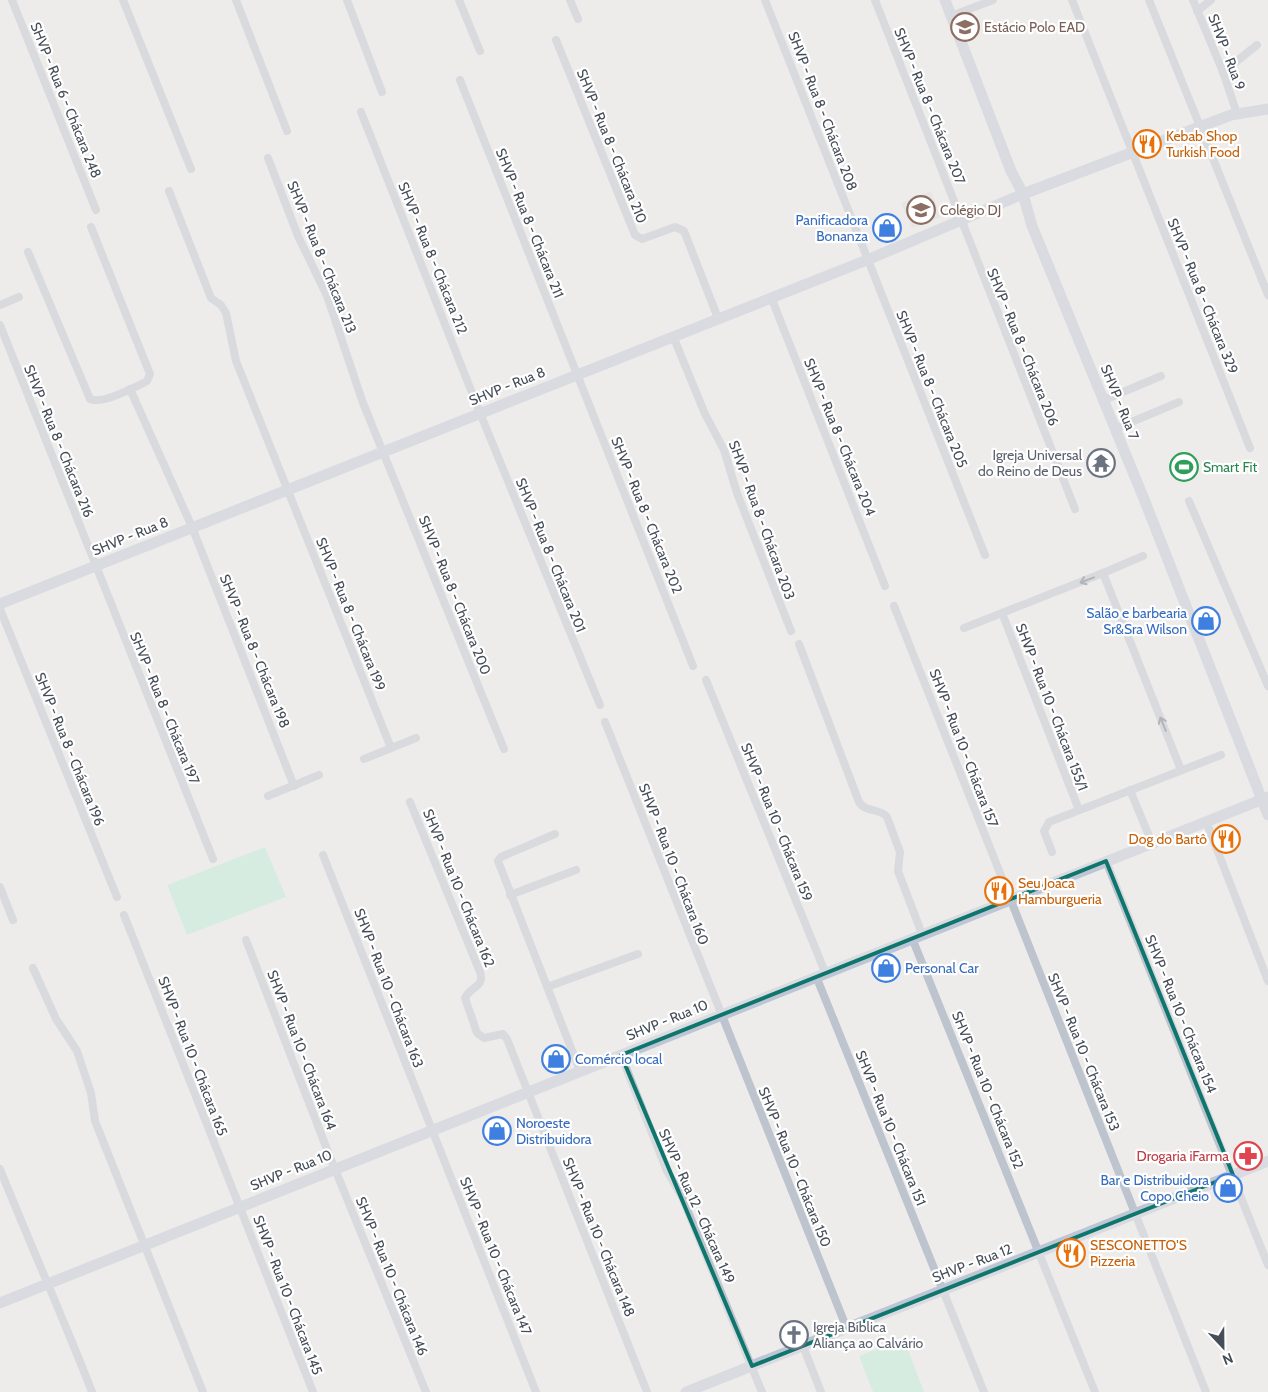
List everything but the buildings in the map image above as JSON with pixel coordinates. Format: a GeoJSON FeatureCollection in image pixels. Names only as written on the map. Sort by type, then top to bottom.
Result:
{"type":"FeatureCollection","features":[{"type":"Feature","properties":{"kind":"street","name":"SHVP - Rua 6 - Chácara 248"},"geometry":{"type":"LineString","coordinates":[[12,0],[96,210]]}},
{"type":"Feature","properties":{"kind":"street"},"geometry":{"type":"LineString","coordinates":[[123,0],[191,169]]}},
{"type":"Feature","properties":{"kind":"street"},"geometry":{"type":"LineString","coordinates":[[236,0],[287,130]]}},
{"type":"Feature","properties":{"kind":"street"},"geometry":{"type":"LineString","coordinates":[[346,0],[382,92]]}},
{"type":"Feature","properties":{"kind":"street"},"geometry":{"type":"LineString","coordinates":[[459,0],[480,51]]}},
{"type":"Feature","properties":{"kind":"street"},"geometry":{"type":"LineString","coordinates":[[570,0],[578,19]]}},
{"type":"Feature","properties":{"kind":"street","name":"SHVP - Rua 8 - Chácara 208"},"geometry":{"type":"LineString","coordinates":[[765,0],[867,260]]}},
{"type":"Feature","properties":{"kind":"street","name":"SHVP - Rua 8 - Chácara 207"},"geometry":{"type":"LineString","coordinates":[[874,0],[936,152],[961,221]]}},
{"type":"Feature","properties":{"kind":"street","name":"SHVP - Rua 7"},"geometry":{"type":"LineString","coordinates":[[945,0],[1012,171],[1023,194],[1032,226],[1265,798],[1268,815]]}},
{"type":"Feature","properties":{"kind":"street"},"geometry":{"type":"LineString","coordinates":[[951,16],[994,0]]}},
{"type":"Feature","properties":{"kind":"street","name":"SHVP - Rua 8 - Chácara 329"},"geometry":{"type":"LineString","coordinates":[[1072,0],[1250,448]]}},
{"type":"Feature","properties":{"kind":"street"},"geometry":{"type":"LineString","coordinates":[[1149,0],[1268,295]]}},
{"type":"Feature","properties":{"kind":"street","name":"SHVP - Rua 9"},"geometry":{"type":"LineString","coordinates":[[1192,0],[1223,72],[1237,114]]}},
{"type":"Feature","properties":{"kind":"street"},"geometry":{"type":"LineString","coordinates":[[1197,12],[1211,0]]}},
{"type":"Feature","properties":{"kind":"street","name":"SHVP - Rua 8 - Chácara 210"},"geometry":{"type":"LineString","coordinates":[[556,40],[635,235],[642,239],[674,228],[682,230],[718,318]]}},
{"type":"Feature","properties":{"kind":"street"},"geometry":{"type":"LineString","coordinates":[[1223,72],[1257,45]]}},
{"type":"Feature","properties":{"kind":"street","name":"SHVP - Rua 8 - Chácara 211"},"geometry":{"type":"LineString","coordinates":[[460,80],[576,374]]}},
{"type":"Feature","properties":{"kind":"street","name":"SHVP - Rua 8"},"geometry":{"type":"LineString","coordinates":[[0,604],[382,450],[867,260],[1023,194],[1199,127],[1237,114],[1268,109]]}},
{"type":"Feature","properties":{"kind":"street","name":"SHVP - Rua 8 - Chácara 212"},"geometry":{"type":"LineString","coordinates":[[361,112],[480,413]]}},
{"type":"Feature","properties":{"kind":"street","name":"SHVP - Rua 8 - Chácara 213"},"geometry":{"type":"LineString","coordinates":[[268,158],[298,236],[327,296],[340,331],[347,360],[382,450]]}},
{"type":"Feature","properties":{"kind":"street","name":"SHVP - Rua 8 - Chácara 199"},"geometry":{"type":"LineString","coordinates":[[169,191],[211,298],[221,305],[226,313],[236,361],[391,748]]}},
{"type":"Feature","properties":{"kind":"street","name":"SHVP - Rua 8 - Chácara 206"},"geometry":{"type":"LineString","coordinates":[[961,221],[1075,509]]}},
{"type":"Feature","properties":{"kind":"street"},"geometry":{"type":"LineString","coordinates":[[28,252],[90,399],[101,400],[130,389],[147,381],[150,374],[91,227]]}},
{"type":"Feature","properties":{"kind":"street","name":"SHVP - Rua 8 - Chácara 205"},"geometry":{"type":"LineString","coordinates":[[867,260],[985,555]]}},
{"type":"Feature","properties":{"kind":"street"},"geometry":{"type":"LineString","coordinates":[[0,305],[19,297]]}},
{"type":"Feature","properties":{"kind":"street","name":"SHVP - Rua 8 - Chácara 204"},"geometry":{"type":"LineString","coordinates":[[771,297],[885,586]]}},
{"type":"Feature","properties":{"kind":"street","name":"SHVP - Rua 8 - Chácara 216"},"geometry":{"type":"LineString","coordinates":[[0,325],[96,566]]}},
{"type":"Feature","properties":{"kind":"street","name":"SHVP - Rua 8 - Chácara 203"},"geometry":{"type":"LineString","coordinates":[[673,336],[705,414],[724,450],[737,493],[791,631]]}},
{"type":"Feature","properties":{"kind":"street","name":"SHVP - Rua 8 - Chácara 202"},"geometry":{"type":"LineString","coordinates":[[576,374],[694,666]]}},
{"type":"Feature","properties":{"kind":"street"},"geometry":{"type":"LineString","coordinates":[[1104,400],[1161,376]]}},
{"type":"Feature","properties":{"kind":"street","name":"SHVP - Rua 8 - Chácara 198"},"geometry":{"type":"LineString","coordinates":[[130,389],[192,527],[294,786]]}},
{"type":"Feature","properties":{"kind":"street"},"geometry":{"type":"LineString","coordinates":[[1115,429],[1178,402]]}},
{"type":"Feature","properties":{"kind":"street","name":"SHVP - Rua 8 - Chácara 201"},"geometry":{"type":"LineString","coordinates":[[480,413],[600,705]]}},
{"type":"Feature","properties":{"kind":"street","name":"SHVP - Rua 8 - Chácara 200"},"geometry":{"type":"LineString","coordinates":[[382,450],[389,462],[504,749]]}},
{"type":"Feature","properties":{"kind":"street"},"geometry":{"type":"LineString","coordinates":[[1189,501],[1268,686]]}},
{"type":"Feature","properties":{"kind":"street","name":"SHVP - Rua 10 - Chácara 155/1"},"geometry":{"type":"LineString","coordinates":[[964,628],[1143,556]]}},
{"type":"Feature","properties":{"kind":"street","name":"SHVP - Rua 8 - Chácara 197"},"geometry":{"type":"LineString","coordinates":[[96,566],[213,859]]}},
{"type":"Feature","properties":{"kind":"street"},"geometry":{"type":"LineString","coordinates":[[1103,573],[1181,770]]}},
{"type":"Feature","properties":{"kind":"street","name":"SHVP - Rua 10 - Chácara 157"},"geometry":{"type":"LineString","coordinates":[[894,606],[1010,900]]}},
{"type":"Feature","properties":{"kind":"street","name":"SHVP - Rua 8 - Chácara 196"},"geometry":{"type":"LineString","coordinates":[[0,609],[117,897]]}},
{"type":"Feature","properties":{"kind":"street","name":"SHVP - Rua 10 - Chácara 155/1"},"geometry":{"type":"LineString","coordinates":[[1002,613],[1079,810]]}},
{"type":"Feature","properties":{"kind":"street","name":"SHVP - Rua 10 - Chácara 152"},"geometry":{"type":"LineString","coordinates":[[799,644],[859,802],[866,809],[884,813],[887,818],[900,852],[898,871],[917,936],[1095,1392]]}},
{"type":"Feature","properties":{"kind":"street","name":"SHVP - Rua 10 - Chácara 159"},"geometry":{"type":"LineString","coordinates":[[706,680],[821,974]]}},
{"type":"Feature","properties":{"kind":"street","name":"SHVP - Rua 10 - Chácara 160"},"geometry":{"type":"LineString","coordinates":[[605,722],[721,1014]]}},
{"type":"Feature","properties":{"kind":"street"},"geometry":{"type":"LineString","coordinates":[[364,759],[416,738]]}},
{"type":"Feature","properties":{"kind":"street","name":"SHVP - Rua 10 - Chácara 155/1"},"geometry":{"type":"LineString","coordinates":[[1052,852],[1044,831],[1045,826],[1079,810],[1221,754]]}},
{"type":"Feature","properties":{"kind":"street"},"geometry":{"type":"LineString","coordinates":[[268,796],[318,775]]}},
{"type":"Feature","properties":{"kind":"street"},"geometry":{"type":"LineString","coordinates":[[1130,790],[1152,842]]}},
{"type":"Feature","properties":{"kind":"street","name":"SHVP - Rua 10"},"geometry":{"type":"LineString","coordinates":[[0,1303],[1265,798]]}},
{"type":"Feature","properties":{"kind":"street","name":"SHVP - Rua 10 - Chácara 162"},"geometry":{"type":"LineString","coordinates":[[410,802],[480,972],[481,984],[465,998],[477,1033],[484,1038],[500,1034],[505,1036],[528,1092]]}},
{"type":"Feature","properties":{"kind":"street"},"geometry":{"type":"LineString","coordinates":[[1206,821],[1268,981]]}},
{"type":"Feature","properties":{"kind":"street"},"geometry":{"type":"LineString","coordinates":[[555,834],[500,858],[498,864],[580,1071]]}},
{"type":"Feature","properties":{"kind":"street","name":"SHVP - Rua 10 - Chácara 163"},"geometry":{"type":"LineString","coordinates":[[323,855],[432,1130]]}},
{"type":"Feature","properties":{"kind":"street","name":"SHVP - Rua 10 - Chácara 154"},"geometry":{"type":"LineString","coordinates":[[1106,861],[1268,1265]]}},
{"type":"Feature","properties":{"kind":"street"},"geometry":{"type":"LineString","coordinates":[[510,895],[576,870]]}},
{"type":"Feature","properties":{"kind":"street"},"geometry":{"type":"LineString","coordinates":[[0,888],[13,920]]}},
{"type":"Feature","properties":{"kind":"street","name":"SHVP - Rua 10 - Chácara 153"},"geometry":{"type":"LineString","coordinates":[[1010,900],[1206,1392]]}},
{"type":"Feature","properties":{"kind":"street","name":"SHVP - Rua 10 - Chácara 165"},"geometry":{"type":"LineString","coordinates":[[124,915],[240,1207]]}},
{"type":"Feature","properties":{"kind":"street","name":"SHVP - Rua 10 - Chácara 164"},"geometry":{"type":"LineString","coordinates":[[246,940],[336,1169]]}},
{"type":"Feature","properties":{"kind":"street"},"geometry":{"type":"LineString","coordinates":[[547,987],[638,954]]}},
{"type":"Feature","properties":{"kind":"street"},"geometry":{"type":"LineString","coordinates":[[33,968],[56,1019],[76,1051],[91,1092],[95,1121],[203,1392]]}},
{"type":"Feature","properties":{"kind":"street","name":"SHVP - Rua 10 - Chácara 151"},"geometry":{"type":"LineString","coordinates":[[821,974],[984,1392]]}},
{"type":"Feature","properties":{"kind":"street","name":"SHVP - Rua 10 - Chácara 150"},"geometry":{"type":"LineString","coordinates":[[721,1014],[847,1329]]}},
{"type":"Feature","properties":{"kind":"street","name":"SHVP - Rua 12 - Chácara 149"},"geometry":{"type":"LineString","coordinates":[[621,1055],[667,1171],[682,1197],[762,1392]]}},
{"type":"Feature","properties":{"kind":"street","name":"SHVP - Rua 10 - Chácara 148"},"geometry":{"type":"LineString","coordinates":[[528,1092],[647,1392]]}},
{"type":"Feature","properties":{"kind":"street","name":"SHVP - Rua 10 - Chácara 147"},"geometry":{"type":"LineString","coordinates":[[432,1130],[536,1392]]}},
{"type":"Feature","properties":{"kind":"street","name":"SHVP - Rua 12"},"geometry":{"type":"LineString","coordinates":[[686,1392],[1268,1161]]}},
{"type":"Feature","properties":{"kind":"street"},"geometry":{"type":"LineString","coordinates":[[0,1169],[92,1392]]}},
{"type":"Feature","properties":{"kind":"street","name":"SHVP - Rua 10 - Chácara 146"},"geometry":{"type":"LineString","coordinates":[[336,1169],[426,1392]]}},
{"type":"Feature","properties":{"kind":"street","name":"SHVP - Rua 10 - Chácara 145"},"geometry":{"type":"LineString","coordinates":[[240,1207],[313,1392]]}},
{"type":"Feature","properties":{"kind":"street"},"geometry":{"type":"LineString","coordinates":[[803,1346],[820,1392]]}},
{"type":"Feature","properties":{"kind":"highlighted area"},"geometry":{"type":"Polygon","coordinates":[[[1106,861],[1233,1175],[752,1366],[621,1055],[1106,861]]]}},
{"type":"Feature","properties":{"kind":"shaded area","name":"Colégio DJ"},"geometry":{"type":"Polygon","coordinates":[[[931,191],[941,217],[912,228],[901,203],[931,191]]]}},
{"type":"Feature","properties":{"kind":"green space"},"geometry":{"type":"Polygon","coordinates":[[[265,847],[286,897],[187,935],[167,885],[265,847]]]}},
{"type":"Feature","properties":{"kind":"green space"},"geometry":{"type":"Polygon","coordinates":[[[904,1339],[924,1392],[873,1392],[859,1356],[904,1339]]]}},
{"type":"Feature","properties":{"kind":"place","name":"Estácio Polo EAD"},"geometry":{"type":"Point","coordinates":[965,27]}},
{"type":"Feature","properties":{"kind":"place","name":"Kebab Shop Turkish Food"},"geometry":{"type":"Point","coordinates":[1147,144]}},
{"type":"Feature","properties":{"kind":"place","name":"Colégio DJ"},"geometry":{"type":"Point","coordinates":[921,210]}},
{"type":"Feature","properties":{"kind":"place","name":"Panificadora Bonanza"},"geometry":{"type":"Point","coordinates":[887,228]}},
{"type":"Feature","properties":{"kind":"place","name":"Igreja Universal do Reino de Deus"},"geometry":{"type":"Point","coordinates":[1101,463]}},
{"type":"Feature","properties":{"kind":"place","name":"Smart Fit"},"geometry":{"type":"Point","coordinates":[1184,467]}},
{"type":"Feature","properties":{"kind":"place","name":"Salão e barbearia Sr&Sra Wilson"},"geometry":{"type":"Point","coordinates":[1206,621]}},
{"type":"Feature","properties":{"kind":"place","name":"Dog do Bartô"},"geometry":{"type":"Point","coordinates":[1226,839]}},
{"type":"Feature","properties":{"kind":"place","name":"Seu Joaca Hamburgueria"},"geometry":{"type":"Point","coordinates":[999,891]}},
{"type":"Feature","properties":{"kind":"place","name":"Personal Car"},"geometry":{"type":"Point","coordinates":[886,968]}},
{"type":"Feature","properties":{"kind":"place","name":"Comércio local"},"geometry":{"type":"Point","coordinates":[556,1059]}},
{"type":"Feature","properties":{"kind":"place","name":"Noroeste Distribuidora"},"geometry":{"type":"Point","coordinates":[497,1131]}},
{"type":"Feature","properties":{"kind":"place","name":"Drogaria iFarma"},"geometry":{"type":"Point","coordinates":[1248,1156]}},
{"type":"Feature","properties":{"kind":"place","name":"Bar e Distribuidora Copo Cheio"},"geometry":{"type":"Point","coordinates":[1228,1188]}},
{"type":"Feature","properties":{"kind":"place","name":"SESCONETTO'S Pizzeria"},"geometry":{"type":"Point","coordinates":[1071,1253]}},
{"type":"Feature","properties":{"kind":"place","name":"Igreja Bíblica Aliança ao Calvário"},"geometry":{"type":"Point","coordinates":[794,1335]}}]}
